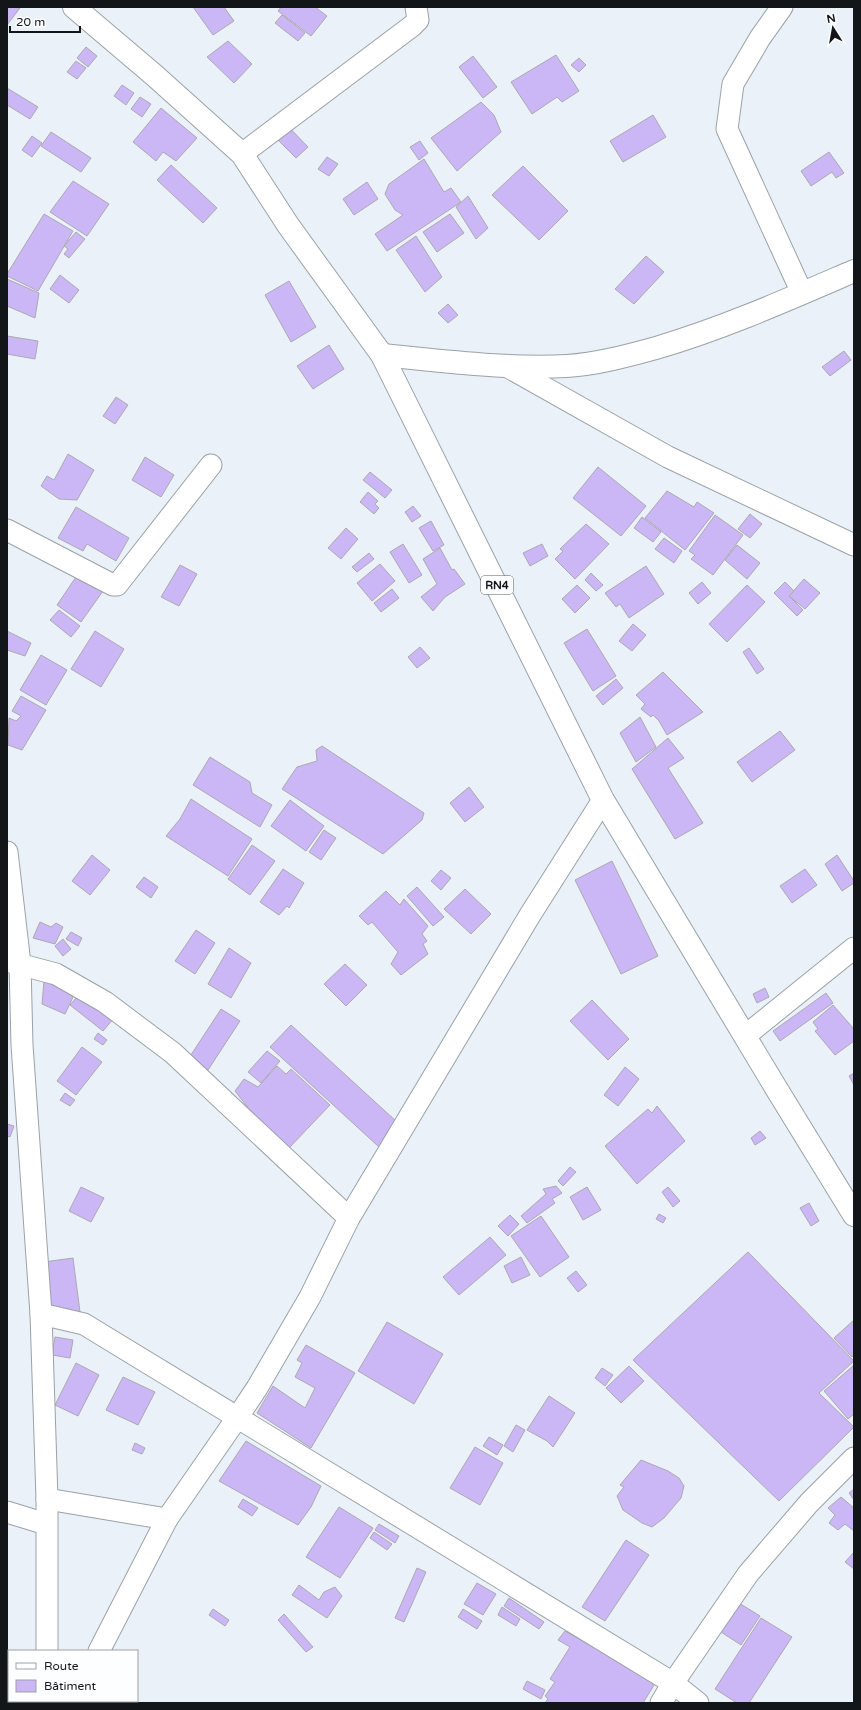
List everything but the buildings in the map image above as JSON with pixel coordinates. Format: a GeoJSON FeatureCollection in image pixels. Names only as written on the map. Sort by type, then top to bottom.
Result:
{"type":"FeatureCollection","features":[{"type":"Feature","properties":{"kind":"main road","name":"RN4"},"geometry":{"type":"LineString","coordinates":[[74,7],[154,75],[242,154],[288,225],[382,355],[603,800],[854,1215]]}},
{"type":"Feature","properties":{"kind":"main road"},"geometry":{"type":"LineString","coordinates":[[382,355],[508,367],[568,366],[626,356],[686,339],[854,271]]}},
{"type":"Feature","properties":{"kind":"street"},"geometry":{"type":"LineString","coordinates":[[242,154],[412,26],[418,20],[416,7]]}},
{"type":"Feature","properties":{"kind":"street"},"geometry":{"type":"LineString","coordinates":[[782,7],[760,38],[733,84],[727,129],[802,293]]}},
{"type":"Feature","properties":{"kind":"street"},"geometry":{"type":"LineString","coordinates":[[508,367],[668,458],[854,545]]}},
{"type":"Feature","properties":{"kind":"street"},"geometry":{"type":"LineString","coordinates":[[7,530],[113,585],[117,585],[211,465]]}},
{"type":"Feature","properties":{"kind":"street"},"geometry":{"type":"LineString","coordinates":[[101,1650],[167,1519],[237,1418],[310,1297],[349,1218],[518,936],[603,800]]}},
{"type":"Feature","properties":{"kind":"street"},"geometry":{"type":"LineString","coordinates":[[7,852],[41,1314],[46,1499],[47,1650]]}},
{"type":"Feature","properties":{"kind":"street"},"geometry":{"type":"LineString","coordinates":[[745,1036],[854,948]]}},
{"type":"Feature","properties":{"kind":"street"},"geometry":{"type":"LineString","coordinates":[[14,963],[56,974],[105,1002],[173,1053],[349,1218]]}},
{"type":"Feature","properties":{"kind":"street"},"geometry":{"type":"LineString","coordinates":[[41,1314],[84,1324],[673,1683],[698,1703]]}},
{"type":"Feature","properties":{"kind":"street"},"geometry":{"type":"LineString","coordinates":[[661,1703],[673,1683],[748,1574],[808,1503],[854,1458]]}},
{"type":"Feature","properties":{"kind":"street"},"geometry":{"type":"LineString","coordinates":[[46,1499],[167,1519]]}},
{"type":"Feature","properties":{"kind":"street"},"geometry":{"type":"LineString","coordinates":[[7,1512],[46,1524]]}}]}
